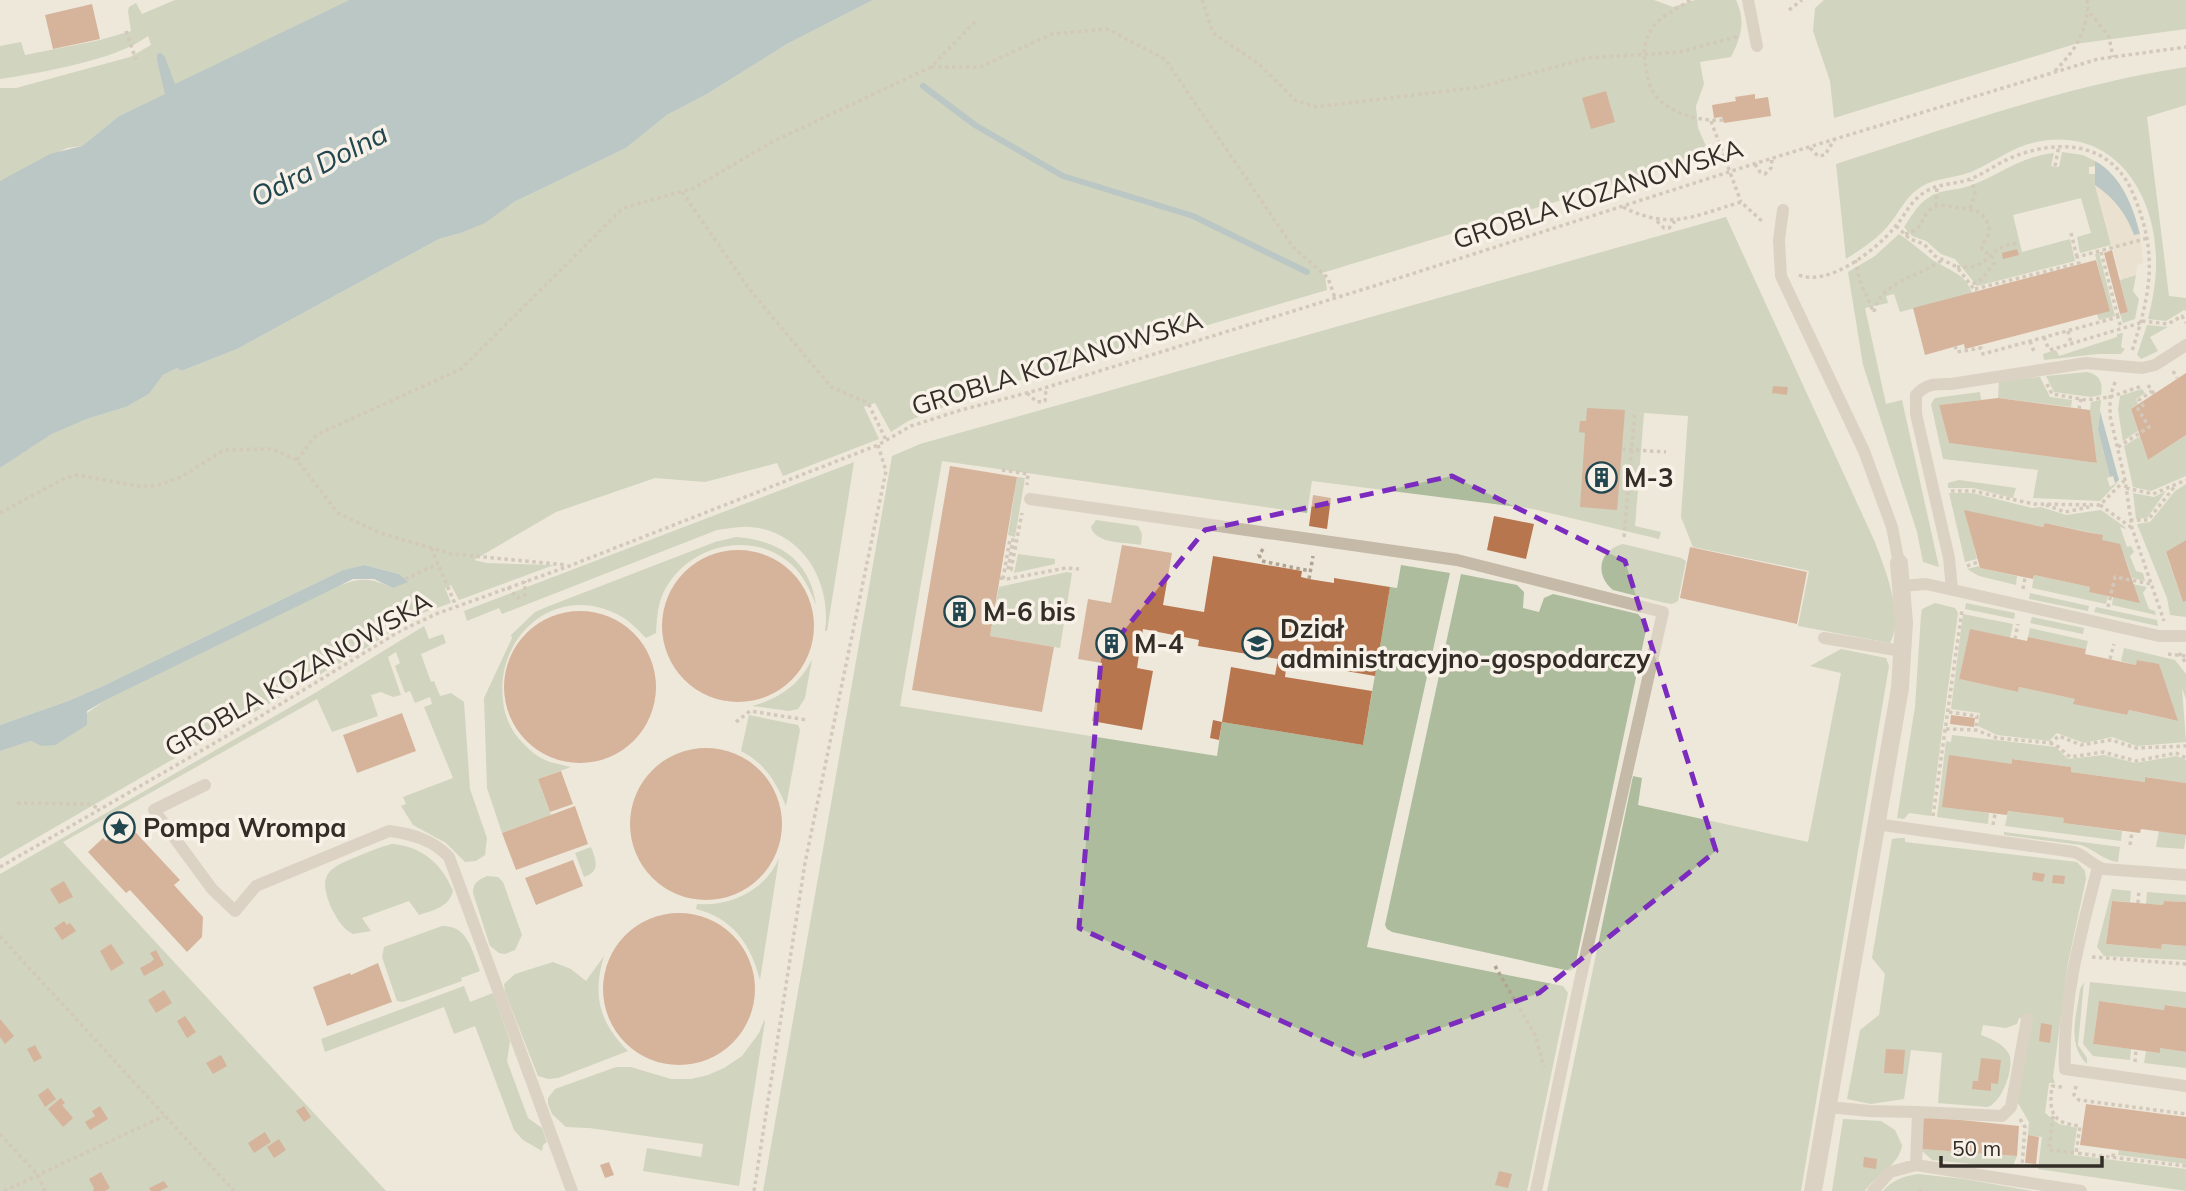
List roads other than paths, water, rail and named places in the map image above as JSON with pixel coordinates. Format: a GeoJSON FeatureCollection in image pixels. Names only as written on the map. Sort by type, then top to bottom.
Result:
{"type":"FeatureCollection","features":[{"type":"Feature","properties":{"kind":"street"},"geometry":{"type":"LineString","coordinates":[[1813,1191],[1900,688],[1904,622],[1899,563]]}},
{"type":"Feature","properties":{"kind":"lane"},"geometry":{"type":"LineString","coordinates":[[1748,0],[1757,46]]}},
{"type":"Feature","properties":{"kind":"lane"},"geometry":{"type":"LineString","coordinates":[[1783,210],[1779,243],[1781,276],[1864,451],[1892,527],[1899,563]]}},
{"type":"Feature","properties":{"kind":"lane"},"geometry":{"type":"LineString","coordinates":[[1952,589],[1949,558],[1916,414],[1916,395],[1929,384],[1951,384],[2040,368],[2086,363],[2151,367],[2186,345]]}},
{"type":"Feature","properties":{"kind":"lane"},"geometry":{"type":"LineString","coordinates":[[1030,499],[1457,560],[1665,612],[1579,985],[1536,1191]]}},
{"type":"Feature","properties":{"kind":"lane"},"geometry":{"type":"LineString","coordinates":[[1901,586],[1926,584],[2170,638],[2186,636]]}},
{"type":"Feature","properties":{"kind":"lane"},"geometry":{"type":"LineString","coordinates":[[1824,638],[1902,652]]}},
{"type":"Feature","properties":{"kind":"lane"},"geometry":{"type":"LineString","coordinates":[[205,785],[154,810],[212,889],[235,911],[256,886],[389,831],[409,833],[440,846],[449,857],[572,1191]]}},
{"type":"Feature","properties":{"kind":"lane"},"geometry":{"type":"LineString","coordinates":[[1876,824],[2074,852],[2083,855],[2098,867],[2186,875]]}},
{"type":"Feature","properties":{"kind":"lane"},"geometry":{"type":"LineString","coordinates":[[2098,867],[2078,951],[2064,1046],[2066,1069],[2186,1086]]}},
{"type":"Feature","properties":{"kind":"lane"},"geometry":{"type":"LineString","coordinates":[[1828,1107],[2002,1116],[2011,1107],[2026,1019]]}},
{"type":"Feature","properties":{"kind":"lane"},"geometry":{"type":"LineString","coordinates":[[1916,1165],[1918,1112]]}},
{"type":"Feature","properties":{"kind":"lane"},"geometry":{"type":"LineString","coordinates":[[1873,1191],[1890,1172],[1916,1165],[2081,1191]]}},
{"type":"Feature","properties":{"kind":"water","name":"Odra Dolna"},"geometry":{"type":"Polygon","coordinates":[[[349,0],[873,0],[787,44],[707,94],[667,115],[626,148],[514,202],[485,223],[439,239],[237,349],[181,371],[177,368],[163,375],[149,394],[126,407],[52,434],[0,468],[0,181],[50,154],[82,146],[119,116],[165,94],[157,54],[161,53],[165,57],[175,84],[349,0]]]}},
{"type":"Feature","properties":{"kind":"water"},"geometry":{"type":"Polygon","coordinates":[[[2095,161],[2112,174],[2125,192],[2140,234],[2134,235],[2119,207],[2095,185],[2095,161]]]}},
{"type":"Feature","properties":{"kind":"water"},"geometry":{"type":"Polygon","coordinates":[[[2100,411],[2119,480],[2115,483],[2113,476],[2110,477],[2098,430],[2100,411]]]}},
{"type":"Feature","properties":{"kind":"water"},"geometry":{"type":"Polygon","coordinates":[[[365,565],[399,574],[408,582],[393,588],[374,579],[353,579],[104,701],[87,711],[87,725],[55,745],[42,746],[31,741],[0,751],[0,725],[103,686],[343,570],[365,565]]]}},
{"type":"Feature","properties":{"kind":"waterway"},"geometry":{"type":"LineString","coordinates":[[923,86],[975,125],[1063,176],[1193,216],[1307,272]]}},
{"type":"Feature","properties":{"kind":"place","name":"M-3"},"geometry":{"type":"Point","coordinates":[1601,478]}},
{"type":"Feature","properties":{"kind":"place","name":"M-6 bis"},"geometry":{"type":"Point","coordinates":[960,612]}},
{"type":"Feature","properties":{"kind":"place","name":"M-4"},"geometry":{"type":"Point","coordinates":[1111,644]}},
{"type":"Feature","properties":{"kind":"place","name":"Dział administracyjno-gospodarczy"},"geometry":{"type":"Point","coordinates":[1257,644]}},
{"type":"Feature","properties":{"kind":"place","name":"Pompa Wrompa"},"geometry":{"type":"Point","coordinates":[120,828]}}]}
